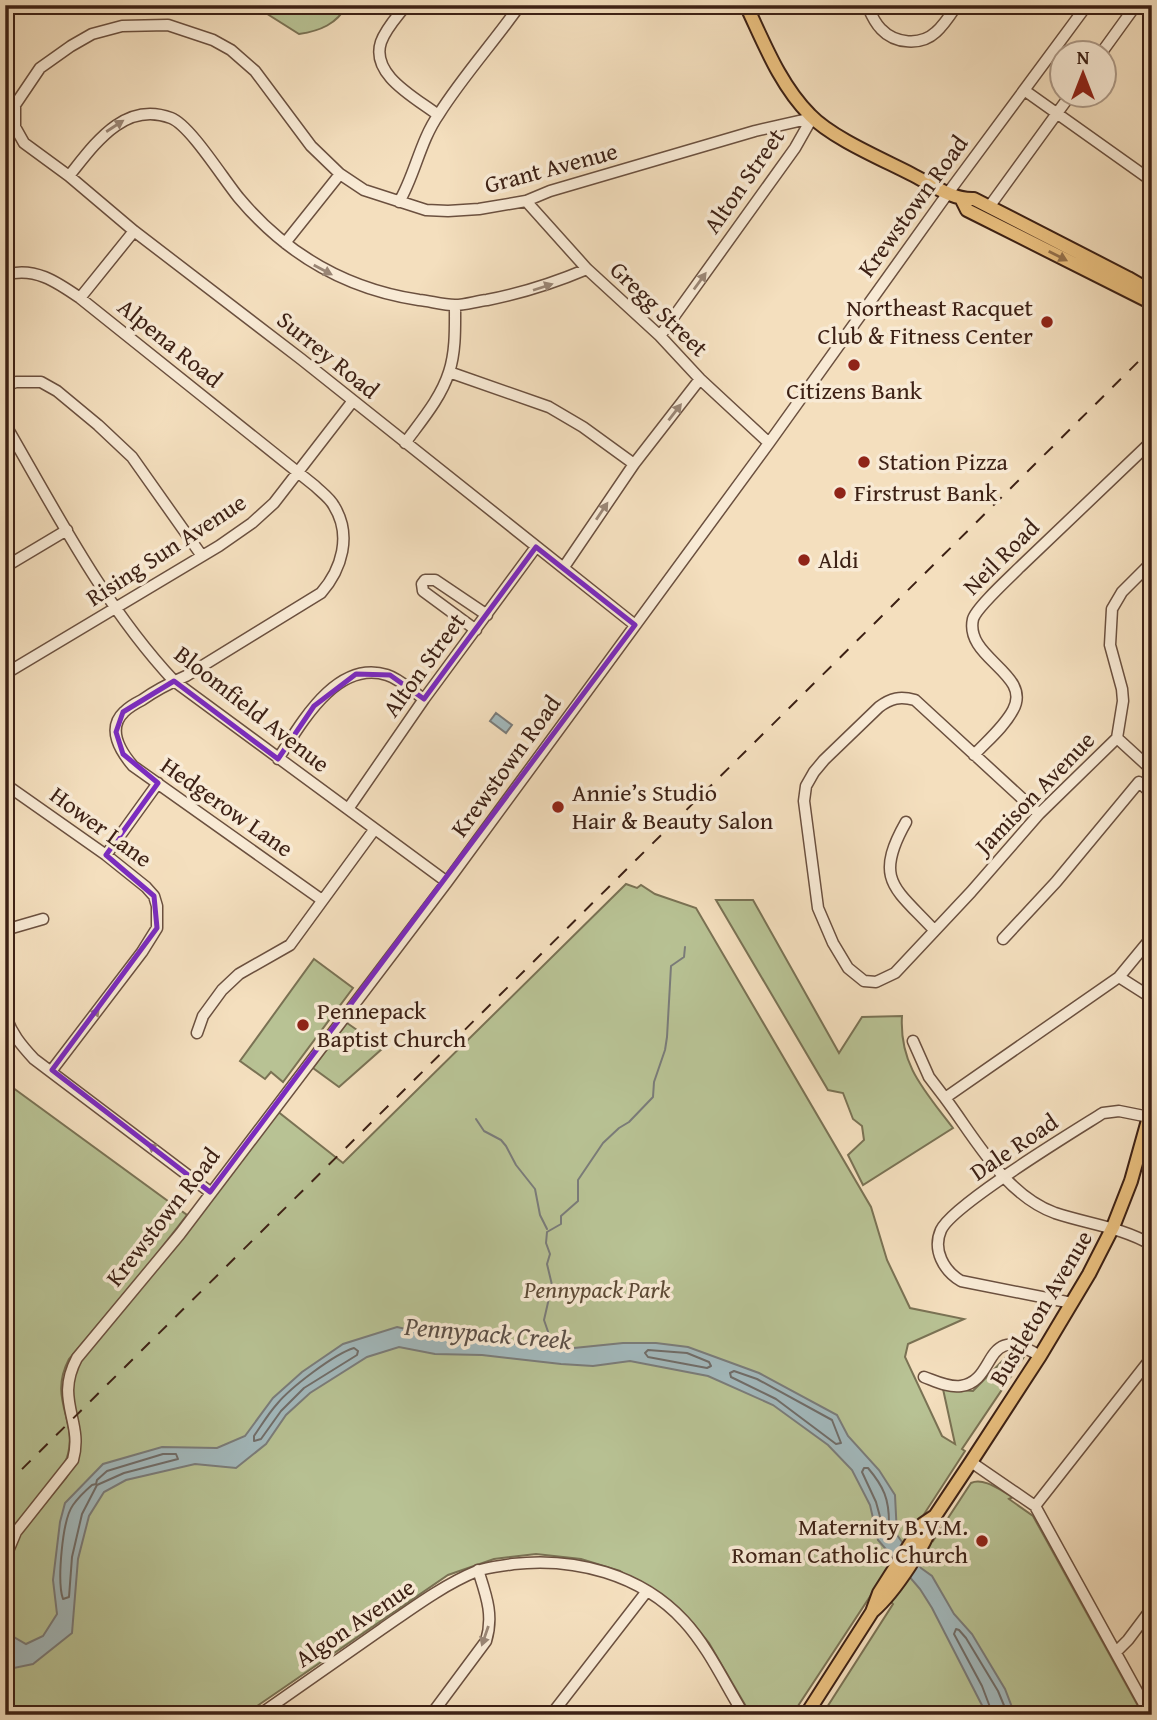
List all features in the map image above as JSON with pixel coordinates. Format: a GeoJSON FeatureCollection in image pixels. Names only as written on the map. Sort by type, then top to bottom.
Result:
{"type":"FeatureCollection","features":[{"type":"Feature","properties":{"kind":"main road"},"geometry":{"type":"LineString","coordinates":[[746,5],[791,94],[812,118],[852,143],[948,192],[961,200],[967,210],[1152,303]]}},
{"type":"Feature","properties":{"kind":"main road"},"geometry":{"type":"LineString","coordinates":[[961,200],[974,199],[989,206],[1152,292]]}},
{"type":"Feature","properties":{"kind":"main road","name":"Bustleton Avenue"},"geometry":{"type":"LineString","coordinates":[[806,1715],[1072,1303],[1113,1227],[1134,1171],[1150,1111]]}},
{"type":"Feature","properties":{"kind":"street"},"geometry":{"type":"LineString","coordinates":[[405,5],[382,40],[379,50],[382,68],[438,115]]}},
{"type":"Feature","properties":{"kind":"street"},"geometry":{"type":"LineString","coordinates":[[399,202],[406,191],[415,161],[438,115],[520,5]]}},
{"type":"Feature","properties":{"kind":"street"},"geometry":{"type":"LineString","coordinates":[[867,5],[874,22],[883,33],[910,42],[935,34],[957,5]]}},
{"type":"Feature","properties":{"kind":"street","name":"Krewstown Road"},"geometry":{"type":"LineString","coordinates":[[5,1558],[16,1532],[73,1460],[74,1429],[66,1389],[69,1373],[77,1357],[180,1234],[447,882],[1087,5]]}},
{"type":"Feature","properties":{"kind":"street"},"geometry":{"type":"LineString","coordinates":[[1111,38],[1136,5]]}},
{"type":"Feature","properties":{"kind":"street","name":"Grant Avenue"},"geometry":{"type":"LineString","coordinates":[[15,106],[40,68],[92,34],[122,26],[168,25],[213,40],[231,50],[255,71],[311,146],[340,174],[364,190],[426,210],[448,211],[526,201],[550,191],[743,135],[812,118]]}},
{"type":"Feature","properties":{"kind":"street"},"geometry":{"type":"LineString","coordinates":[[1024,90],[1152,181]]}},
{"type":"Feature","properties":{"kind":"street","name":"Surrey Road"},"geometry":{"type":"LineString","coordinates":[[15,106],[15,127],[24,142],[635,625]]}},
{"type":"Feature","properties":{"kind":"street"},"geometry":{"type":"LineString","coordinates":[[989,206],[1061,108]]}},
{"type":"Feature","properties":{"kind":"street"},"geometry":{"type":"LineString","coordinates":[[69,176],[105,132],[119,122],[137,114],[172,118],[196,142],[264,227],[310,263],[349,282],[390,296],[455,305],[523,293],[587,269]]}},
{"type":"Feature","properties":{"kind":"street","name":"Alton Street"},"geometry":{"type":"LineString","coordinates":[[660,336],[795,148],[812,118]]}},
{"type":"Feature","properties":{"kind":"street"},"geometry":{"type":"LineString","coordinates":[[285,243],[340,174]]}},
{"type":"Feature","properties":{"kind":"street","name":"Gregg Street"},"geometry":{"type":"LineString","coordinates":[[526,201],[587,269],[769,443]]}},
{"type":"Feature","properties":{"kind":"street"},"geometry":{"type":"LineString","coordinates":[[79,298],[134,231]]}},
{"type":"Feature","properties":{"kind":"street","name":"Alpena Road"},"geometry":{"type":"LineString","coordinates":[[5,275],[25,271],[53,279],[298,472],[334,504],[341,520],[343,550],[334,578],[321,593],[123,712],[118,722],[117,740]]}},
{"type":"Feature","properties":{"kind":"street"},"geometry":{"type":"LineString","coordinates":[[405,443],[427,413],[449,372],[455,305]]}},
{"type":"Feature","properties":{"kind":"street"},"geometry":{"type":"LineString","coordinates":[[449,372],[549,407],[583,427],[634,464]]}},
{"type":"Feature","properties":{"kind":"street"},"geometry":{"type":"LineString","coordinates":[[564,567],[634,464],[701,379]]}},
{"type":"Feature","properties":{"kind":"street"},"geometry":{"type":"LineString","coordinates":[[5,386],[16,382],[41,382],[57,391],[99,425],[132,457],[202,556]]}},
{"type":"Feature","properties":{"kind":"street","name":"Rising Sun Avenue"},"geometry":{"type":"LineString","coordinates":[[5,674],[252,523],[274,503],[352,402]]}},
{"type":"Feature","properties":{"kind":"street","name":"Bloomfield Avenue"},"geometry":{"type":"LineString","coordinates":[[5,424],[115,608],[174,681],[447,882]]}},
{"type":"Feature","properties":{"kind":"street","name":"Neil Road"},"geometry":{"type":"LineString","coordinates":[[974,755],[1014,710],[1016,697],[1010,679],[983,652],[976,641],[972,627],[974,616],[1003,583],[1152,441]]}},
{"type":"Feature","properties":{"kind":"street"},"geometry":{"type":"LineString","coordinates":[[5,567],[67,530]]}},
{"type":"Feature","properties":{"kind":"street","name":"Alton Street"},"geometry":{"type":"LineString","coordinates":[[348,809],[424,699],[536,547]]}},
{"type":"Feature","properties":{"kind":"street","name":"Jamison Avenue"},"geometry":{"type":"LineString","coordinates":[[974,755],[915,701],[903,697],[884,703],[824,760],[806,786],[804,802],[818,908],[833,943],[848,968],[864,981],[876,982],[895,973],[1039,814],[1117,738],[1123,701],[1110,645],[1112,609],[1122,592],[1152,562]]}},
{"type":"Feature","properties":{"kind":"street"},"geometry":{"type":"LineString","coordinates":[[476,629],[422,591],[425,580],[435,580],[487,615]]}},
{"type":"Feature","properties":{"kind":"street"},"geometry":{"type":"LineString","coordinates":[[278,759],[314,706],[329,691],[356,674],[372,672],[390,676],[424,699]]}},
{"type":"Feature","properties":{"kind":"street"},"geometry":{"type":"LineString","coordinates":[[1117,738],[1152,770]]}},
{"type":"Feature","properties":{"kind":"street","name":"Hedgerow Lane"},"geometry":{"type":"LineString","coordinates":[[117,740],[123,754],[133,766],[322,900]]}},
{"type":"Feature","properties":{"kind":"street"},"geometry":{"type":"LineString","coordinates":[[974,755],[1039,814]]}},
{"type":"Feature","properties":{"kind":"street"},"geometry":{"type":"LineString","coordinates":[[1003,939],[1056,882],[1139,782],[1152,794]]}},
{"type":"Feature","properties":{"kind":"street"},"geometry":{"type":"LineString","coordinates":[[106,855],[158,783]]}},
{"type":"Feature","properties":{"kind":"street","name":"Hower Lane"},"geometry":{"type":"LineString","coordinates":[[5,784],[106,855],[146,887],[154,896],[158,919],[157,928],[142,952],[52,1070]]}},
{"type":"Feature","properties":{"kind":"street"},"geometry":{"type":"LineString","coordinates":[[906,822],[891,852],[888,872],[900,894],[934,930]]}},
{"type":"Feature","properties":{"kind":"street"},"geometry":{"type":"LineString","coordinates":[[197,1033],[203,1016],[222,990],[239,974],[290,945],[374,830]]}},
{"type":"Feature","properties":{"kind":"street"},"geometry":{"type":"LineString","coordinates":[[5,930],[43,919]]}},
{"type":"Feature","properties":{"kind":"street"},"geometry":{"type":"LineString","coordinates":[[945,1098],[1119,977],[1152,937]]}},
{"type":"Feature","properties":{"kind":"street"},"geometry":{"type":"LineString","coordinates":[[1119,977],[1152,998]]}},
{"type":"Feature","properties":{"kind":"street"},"geometry":{"type":"LineString","coordinates":[[5,1014],[18,1042],[34,1059],[210,1192]]}},
{"type":"Feature","properties":{"kind":"street"},"geometry":{"type":"LineString","coordinates":[[913,1041],[929,1077],[1004,1178],[1038,1205],[1056,1213],[1113,1227],[1152,1245]]}},
{"type":"Feature","properties":{"kind":"street","name":"Dale Road"},"geometry":{"type":"LineString","coordinates":[[1072,1303],[961,1281],[941,1260],[941,1229],[951,1217],[1004,1178],[1102,1113],[1150,1111]]}},
{"type":"Feature","properties":{"kind":"street"},"geometry":{"type":"LineString","coordinates":[[924,1377],[950,1386],[967,1385],[978,1377],[994,1353],[1007,1346],[1022,1346],[1040,1356]]}},
{"type":"Feature","properties":{"kind":"street"},"geometry":{"type":"LineString","coordinates":[[1035,1506],[1152,1357]]}},
{"type":"Feature","properties":{"kind":"street"},"geometry":{"type":"LineString","coordinates":[[971,1462],[1035,1506],[1150,1711]]}},
{"type":"Feature","properties":{"kind":"street"},"geometry":{"type":"LineString","coordinates":[[431,1715],[485,1641],[489,1629],[489,1604],[478,1570],[551,1561],[572,1563],[620,1577],[647,1591],[684,1621],[744,1715]]}},
{"type":"Feature","properties":{"kind":"street","name":"Algon Avenue"},"geometry":{"type":"LineString","coordinates":[[259,1715],[416,1605],[478,1570]]}},
{"type":"Feature","properties":{"kind":"street"},"geometry":{"type":"LineString","coordinates":[[552,1714],[647,1591]]}},
{"type":"Feature","properties":{"kind":"street"},"geometry":{"type":"LineString","coordinates":[[1116,1652],[1152,1608]]}},
{"type":"Feature","properties":{"kind":"highlighted area"},"geometry":{"type":"Polygon","coordinates":[[[536,547],[635,625],[210,1192],[52,1070],[157,928],[154,896],[106,855],[158,783],[123,754],[116,732],[123,712],[174,681],[278,759],[314,706],[356,674],[390,675],[424,699],[536,547]]]}},
{"type":"Feature","properties":{"kind":"green space"},"geometry":{"type":"Polygon","coordinates":[[[253,5],[347,5],[327,26],[299,34],[253,5]]]}},
{"type":"Feature","properties":{"kind":"green space","name":"Pennypack Park"},"geometry":{"type":"Polygon","coordinates":[[[626,884],[637,888],[641,885],[655,894],[696,908],[871,1207],[887,1260],[910,1308],[964,1319],[908,1344],[905,1357],[942,1436],[955,1444],[943,1389],[973,1391],[1012,1351],[1024,1357],[962,1449],[965,1451],[917,1525],[933,1541],[971,1483],[987,1483],[1013,1497],[1009,1499],[1033,1516],[1143,1715],[822,1715],[893,1604],[877,1586],[792,1715],[751,1715],[709,1643],[693,1623],[620,1571],[581,1559],[536,1554],[494,1559],[448,1575],[244,1715],[5,1715],[5,1593],[8,1593],[10,1557],[20,1534],[66,1478],[76,1461],[70,1386],[82,1357],[175,1248],[277,1111],[343,1163],[626,884]]]}},
{"type":"Feature","properties":{"kind":"green space"},"geometry":{"type":"Polygon","coordinates":[[[716,900],[753,900],[839,1053],[862,1017],[902,1016],[902,1033],[909,1063],[924,1089],[953,1128],[863,1185],[848,1155],[864,1140],[862,1126],[853,1119],[843,1093],[828,1090],[716,900]]]}},
{"type":"Feature","properties":{"kind":"green space"},"geometry":{"type":"Polygon","coordinates":[[[314,959],[353,988],[283,1082],[271,1072],[265,1079],[240,1061],[314,959]]]}},
{"type":"Feature","properties":{"kind":"green space"},"geometry":{"type":"Polygon","coordinates":[[[347,1023],[383,1048],[339,1087],[313,1068],[347,1023]]]}},
{"type":"Feature","properties":{"kind":"green space"},"geometry":{"type":"Polygon","coordinates":[[[5,1082],[187,1215],[69,1359],[61,1386],[69,1430],[68,1454],[57,1475],[19,1519],[5,1542],[5,1082]]]}},
{"type":"Feature","properties":{"kind":"water"},"geometry":{"type":"Polygon","coordinates":[[[496,713],[512,725],[506,733],[490,721],[496,713]]]}},
{"type":"Feature","properties":{"kind":"water"},"geometry":{"type":"Polygon","coordinates":[[[397,1327],[423,1333],[564,1349],[623,1343],[688,1347],[759,1373],[837,1415],[848,1436],[879,1470],[895,1495],[897,1535],[921,1568],[932,1576],[954,1614],[972,1634],[1005,1689],[1015,1715],[987,1715],[932,1608],[920,1589],[878,1540],[870,1505],[852,1470],[828,1445],[773,1405],[708,1376],[630,1361],[593,1366],[482,1355],[435,1354],[399,1347],[367,1357],[310,1393],[286,1415],[266,1444],[236,1468],[195,1464],[126,1480],[104,1492],[89,1516],[78,1559],[72,1633],[33,1664],[14,1668],[5,1662],[5,1632],[26,1644],[43,1636],[57,1614],[53,1580],[65,1503],[103,1464],[162,1447],[217,1448],[245,1436],[273,1398],[302,1372],[343,1344],[397,1327]]]}},
{"type":"Feature","properties":{"kind":"waterway","name":"Pennypack Creek"},"geometry":{"type":"LineString","coordinates":[[554,1349],[544,1320],[552,1285],[547,1264],[550,1254],[546,1243],[547,1232],[561,1224],[561,1216],[578,1201],[578,1180],[603,1143],[629,1122],[653,1097],[654,1082],[667,1037],[671,966],[684,957],[685,947]]}},
{"type":"Feature","properties":{"kind":"waterway"},"geometry":{"type":"LineString","coordinates":[[476,1119],[484,1131],[501,1140],[535,1189],[540,1215],[547,1229]]}},
{"type":"Feature","properties":{"kind":"railway"},"geometry":{"type":"LineString","coordinates":[[5,1486],[1152,348]]}},
{"type":"Feature","properties":{"kind":"place","name":"Northeast Racquet Club & Fitness Center"},"geometry":{"type":"Point","coordinates":[1047,322]}},
{"type":"Feature","properties":{"kind":"place","name":"Citizens Bank"},"geometry":{"type":"Point","coordinates":[854,365]}},
{"type":"Feature","properties":{"kind":"place","name":"Station Pizza"},"geometry":{"type":"Point","coordinates":[864,462]}},
{"type":"Feature","properties":{"kind":"place","name":"Firstrust Bank"},"geometry":{"type":"Point","coordinates":[840,493]}},
{"type":"Feature","properties":{"kind":"place","name":"Aldi"},"geometry":{"type":"Point","coordinates":[804,560]}},
{"type":"Feature","properties":{"kind":"place","name":"Annie’s Studio Hair & Beauty Salon"},"geometry":{"type":"Point","coordinates":[558,807]}},
{"type":"Feature","properties":{"kind":"place","name":"Pennepack Baptist Church"},"geometry":{"type":"Point","coordinates":[303,1025]}},
{"type":"Feature","properties":{"kind":"place","name":"Maternity B.V.M. Roman Catholic Church"},"geometry":{"type":"Point","coordinates":[982,1541]}}]}
